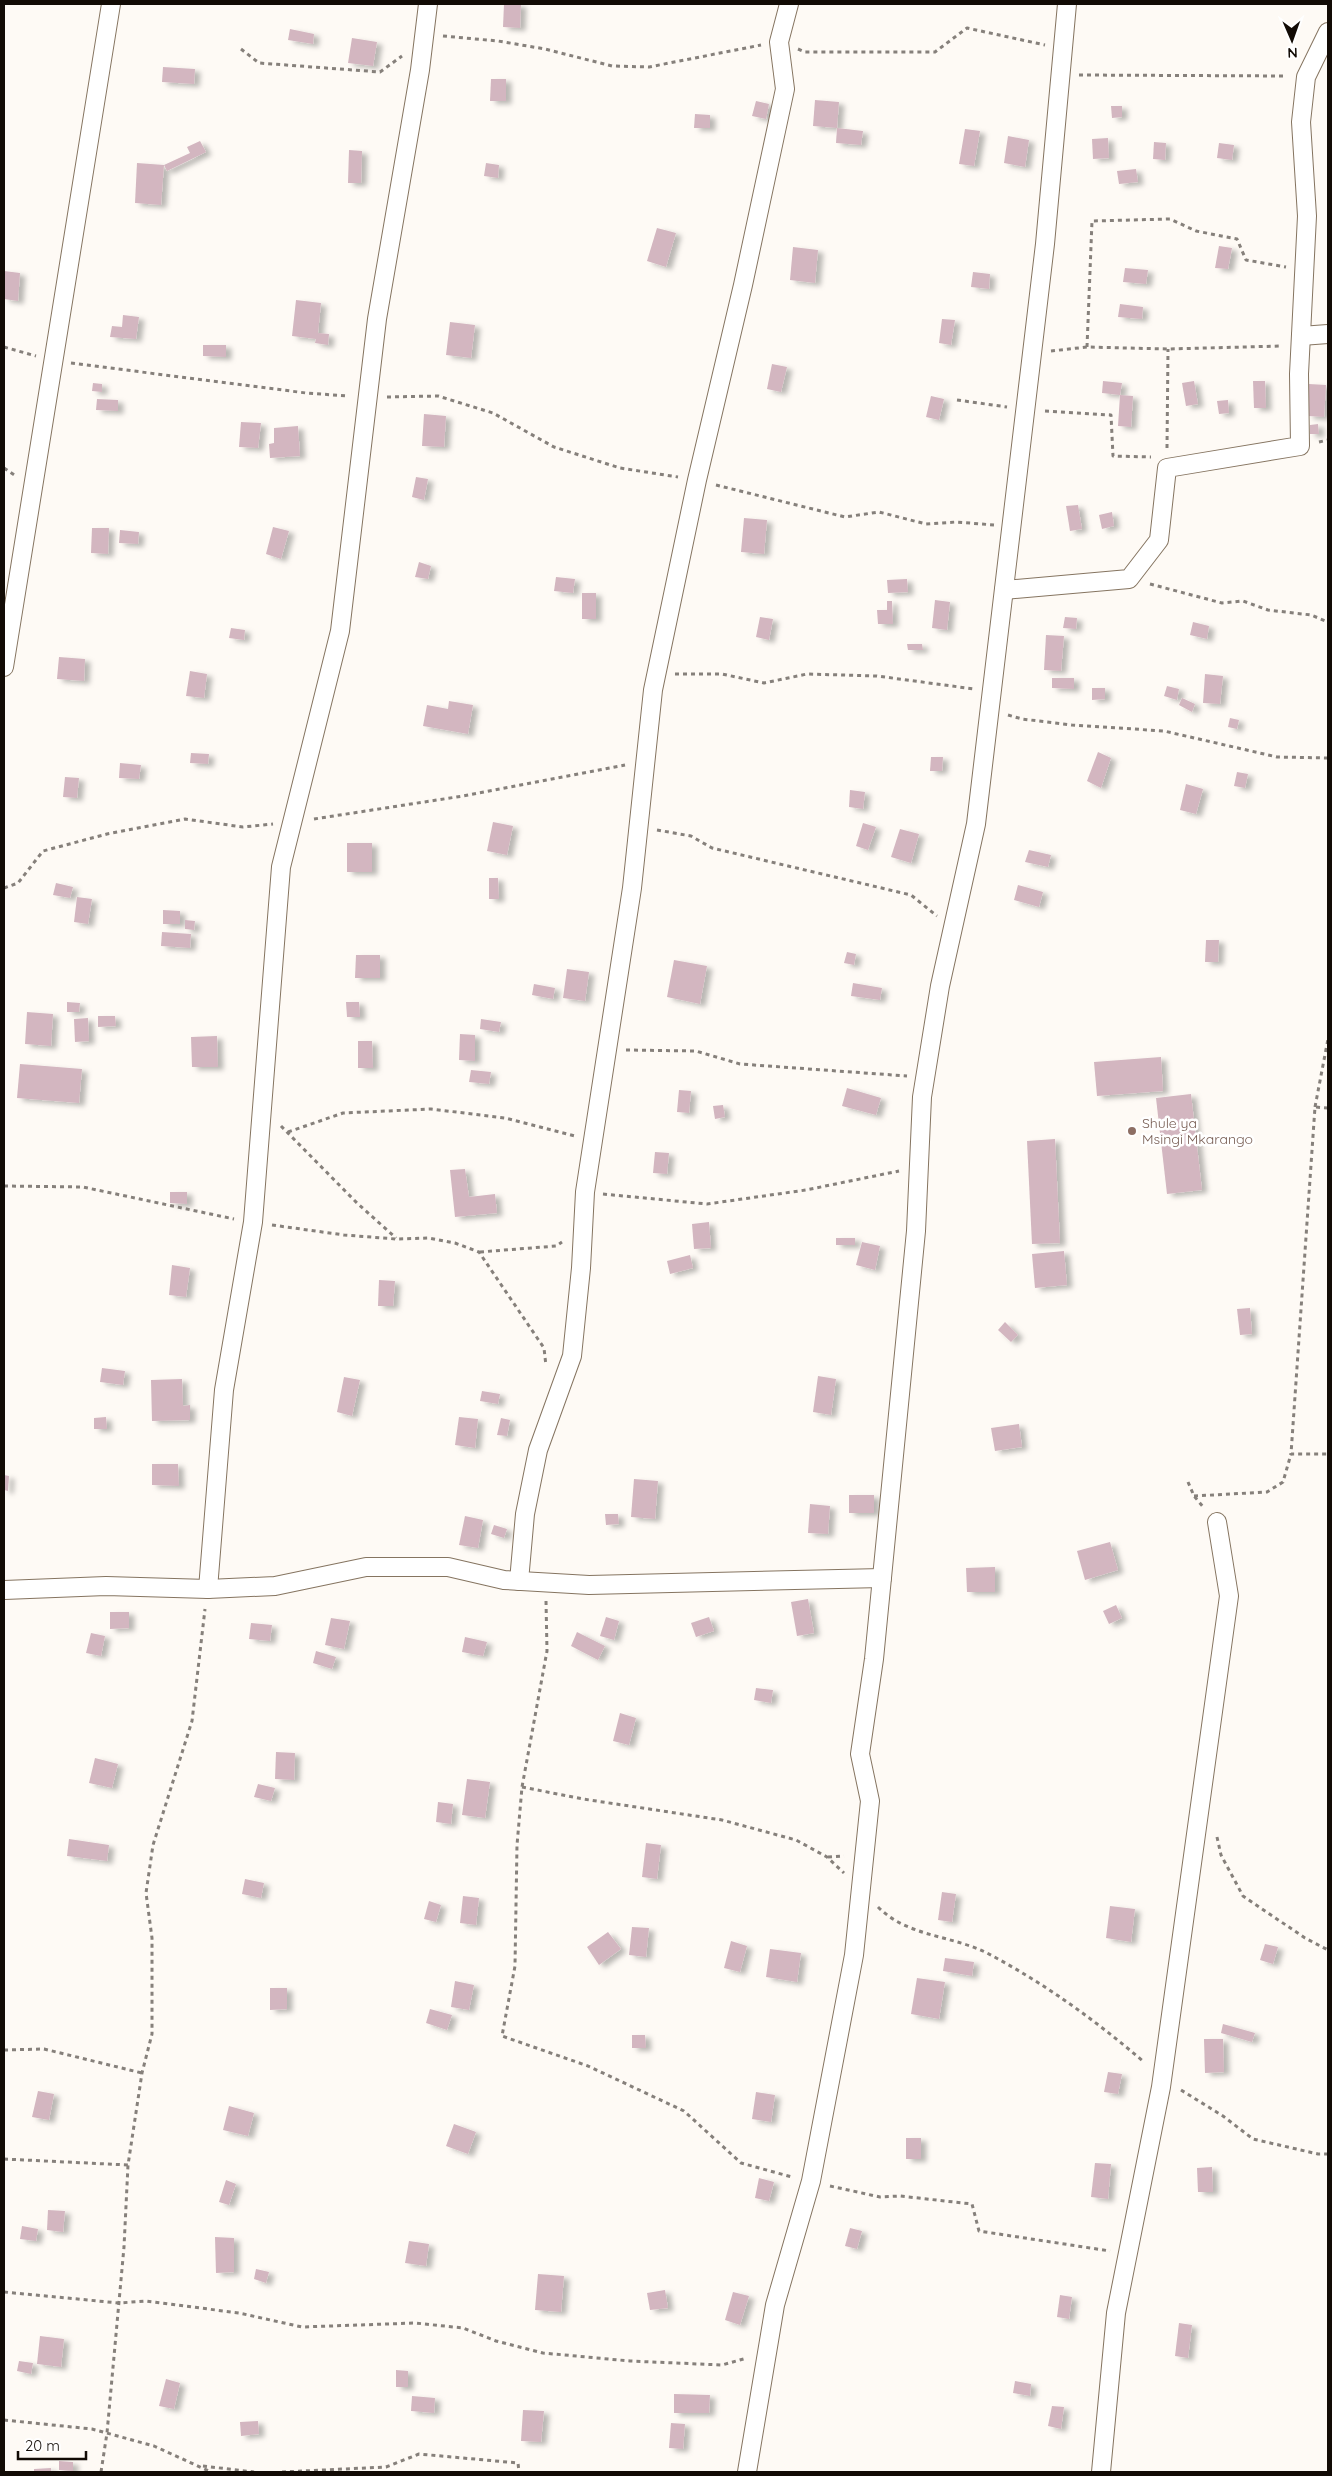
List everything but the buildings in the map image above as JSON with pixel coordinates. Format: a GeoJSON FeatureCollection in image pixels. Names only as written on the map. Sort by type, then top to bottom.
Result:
{"type":"FeatureCollection","features":[{"type":"Feature","properties":{"kind":"street"},"geometry":{"type":"LineString","coordinates":[[4,667],[111,4]]}},
{"type":"Feature","properties":{"kind":"street"},"geometry":{"type":"LineString","coordinates":[[208,1589],[224,1390],[253,1222],[280,867],[340,631],[377,319],[420,70],[428,4]]}},
{"type":"Feature","properties":{"kind":"street"},"geometry":{"type":"LineString","coordinates":[[518,1581],[525,1514],[538,1450],[572,1356],[585,1192],[632,888],[656,674],[697,480],[743,285],[785,89],[779,42],[789,4]]}},
{"type":"Feature","properties":{"kind":"street"},"geometry":{"type":"LineString","coordinates":[[747,2472],[775,2305],[811,2182],[854,1954],[870,1801],[860,1754],[874,1659],[916,1232],[925,1078],[940,986],[976,824],[1045,244],[1066,4]]}},
{"type":"Feature","properties":{"kind":"street"},"geometry":{"type":"LineString","coordinates":[[1004,590],[1130,579],[1159,540],[1167,468],[1300,446],[1301,341],[1307,216],[1301,122],[1306,77],[1328,32]]}},
{"type":"Feature","properties":{"kind":"street"},"geometry":{"type":"LineString","coordinates":[[1301,341],[1328,334]]}},
{"type":"Feature","properties":{"kind":"street"},"geometry":{"type":"LineString","coordinates":[[1101,2472],[1116,2313],[1162,2078],[1229,1596],[1217,1522]]}},
{"type":"Feature","properties":{"kind":"street"},"geometry":{"type":"LineString","coordinates":[[4,1590],[106,1586],[208,1589],[275,1586],[366,1567],[448,1567],[504,1580],[589,1585],[882,1578]]}},
{"type":"Feature","properties":{"kind":"path"},"geometry":{"type":"LineString","coordinates":[[1087,347],[1092,221],[1170,219],[1196,231],[1237,240],[1246,260],[1305,271]]}},
{"type":"Feature","properties":{"kind":"path"},"geometry":{"type":"LineString","coordinates":[[1032,353],[1087,347],[1168,348],[1301,341]]}},
{"type":"Feature","properties":{"kind":"path"},"geometry":{"type":"LineString","coordinates":[[4,347],[54,361],[306,393],[368,398],[438,396],[493,413],[554,447],[620,468],[697,480],[845,517],[879,512],[926,524],[956,522],[1012,527]]}},
{"type":"Feature","properties":{"kind":"path"},"geometry":{"type":"LineString","coordinates":[[1167,468],[1168,348]]}},
{"type":"Feature","properties":{"kind":"path"},"geometry":{"type":"LineString","coordinates":[[957,400],[1025,409],[1111,415],[1113,456],[1150,456],[1167,468]]}},
{"type":"Feature","properties":{"kind":"path"},"geometry":{"type":"LineString","coordinates":[[1130,579],[1222,603],[1243,601],[1268,610],[1311,614],[1328,622]]}},
{"type":"Feature","properties":{"kind":"path"},"geometry":{"type":"LineString","coordinates":[[656,674],[722,674],[764,682],[806,674],[877,676],[991,700],[1022,719],[1164,732],[1277,757],[1328,758]]}},
{"type":"Feature","properties":{"kind":"path"},"geometry":{"type":"LineString","coordinates":[[639,827],[691,836],[712,848],[910,895],[953,928]]}},
{"type":"Feature","properties":{"kind":"path"},"geometry":{"type":"LineString","coordinates":[[1194,1496],[1267,1492],[1283,1482],[1291,1454],[1315,1107],[1328,1039]]}},
{"type":"Feature","properties":{"kind":"path"},"geometry":{"type":"LineString","coordinates":[[606,1049],[696,1051],[740,1064],[844,1070],[925,1078]]}},
{"type":"Feature","properties":{"kind":"path"},"geometry":{"type":"LineString","coordinates":[[262,1107],[357,1203],[396,1239]]}},
{"type":"Feature","properties":{"kind":"path"},"geometry":{"type":"LineString","coordinates":[[1315,1107],[1328,1108]]}},
{"type":"Feature","properties":{"kind":"path"},"geometry":{"type":"LineString","coordinates":[[288,1132],[343,1113],[431,1109],[505,1118],[593,1141]]}},
{"type":"Feature","properties":{"kind":"path"},"geometry":{"type":"LineString","coordinates":[[585,1192],[707,1204],[806,1190],[919,1167]]}},
{"type":"Feature","properties":{"kind":"path"},"geometry":{"type":"LineString","coordinates":[[4,1186],[83,1187],[217,1217],[344,1235],[396,1239],[429,1238],[455,1243],[479,1252],[556,1246],[583,1227]]}},
{"type":"Feature","properties":{"kind":"path"},"geometry":{"type":"LineString","coordinates":[[479,1252],[544,1348],[547,1375]]}},
{"type":"Feature","properties":{"kind":"path"},"geometry":{"type":"LineString","coordinates":[[1291,1454],[1328,1454]]}},
{"type":"Feature","properties":{"kind":"path"},"geometry":{"type":"LineString","coordinates":[[1188,1482],[1194,1496],[1217,1522]]}},
{"type":"Feature","properties":{"kind":"path"},"geometry":{"type":"LineString","coordinates":[[545,1582],[547,1650],[522,1787],[517,1845],[515,1966],[502,2036],[588,2066],[684,2112],[741,2163],[811,2182],[880,2197],[900,2196],[972,2204],[979,2231],[1128,2254]]}},
{"type":"Feature","properties":{"kind":"path"},"geometry":{"type":"LineString","coordinates":[[101,2472],[107,2433],[119,2303],[128,2165],[142,2073],[152,2034],[152,1938],[146,1893],[152,1854],[192,1721],[208,1589]]}},
{"type":"Feature","properties":{"kind":"path"},"geometry":{"type":"LineString","coordinates":[[1216,1836],[1220,1855],[1243,1896],[1305,1938],[1328,1950]]}},
{"type":"Feature","properties":{"kind":"path"},"geometry":{"type":"LineString","coordinates":[[4,2050],[44,2049],[142,2073]]}},
{"type":"Feature","properties":{"kind":"path"},"geometry":{"type":"LineString","coordinates":[[1162,2078],[1223,2116],[1253,2139],[1318,2154],[1328,2154]]}},
{"type":"Feature","properties":{"kind":"path"},"geometry":{"type":"LineString","coordinates":[[4,2159],[128,2165]]}},
{"type":"Feature","properties":{"kind":"path"},"geometry":{"type":"LineString","coordinates":[[4,2292],[119,2303],[146,2301],[239,2313],[302,2327],[414,2323],[463,2328],[496,2341],[543,2353],[630,2362],[722,2365],[767,2353]]}},
{"type":"Feature","properties":{"kind":"path"},"geometry":{"type":"LineString","coordinates":[[4,2420],[107,2433],[154,2446],[211,2472]]}},
{"type":"Feature","properties":{"kind":"path"},"geometry":{"type":"LineString","coordinates":[[282,2472],[386,2467],[419,2454],[518,2464],[519,2472]]}},
{"type":"Feature","properties":{"kind":"path"},"geometry":{"type":"LineString","coordinates":[[199,2465],[254,2472]]}},
{"type":"Feature","properties":{"kind":"place","name":"Shule ya Msingi Mkarango"},"geometry":{"type":"Point","coordinates":[1132,1131]}}]}
